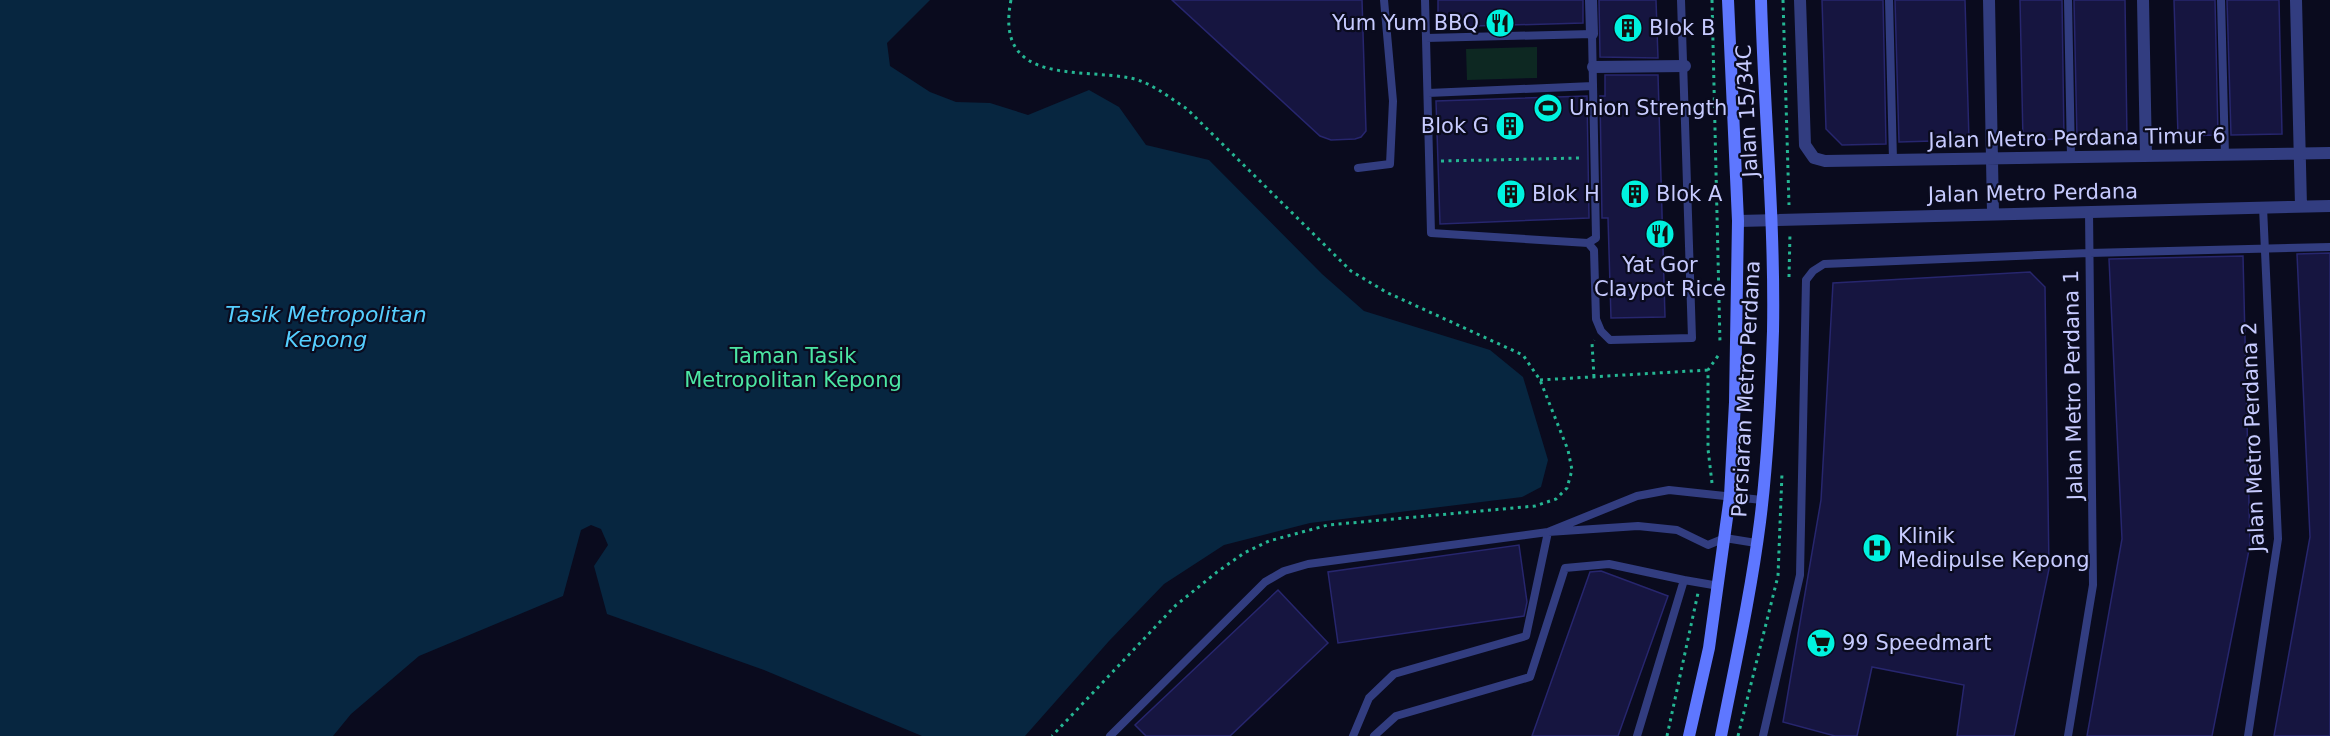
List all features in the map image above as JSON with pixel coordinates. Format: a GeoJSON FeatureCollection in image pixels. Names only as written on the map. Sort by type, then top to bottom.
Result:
{"type":"FeatureCollection","features":[{"type":"Feature","properties":{"kind":"street"},"geometry":{"type":"LineString","coordinates":[[1591,0],[1592,34]]}},
{"type":"Feature","properties":{"kind":"street","name":"Jalan 15/34C"},"geometry":{"type":"LineString","coordinates":[[1728,0],[1738,221]]}},
{"type":"Feature","properties":{"kind":"street","name":"Jalan 15/34C"},"geometry":{"type":"LineString","coordinates":[[1761,0],[1772,220]]}},
{"type":"Feature","properties":{"kind":"street","name":"Jalan Metro Perdana Timur 6"},"geometry":{"type":"LineString","coordinates":[[1800,0],[1805,145],[1814,158],[1825,161],[2330,153]]}},
{"type":"Feature","properties":{"kind":"street"},"geometry":{"type":"LineString","coordinates":[[1989,0],[1993,213]]}},
{"type":"Feature","properties":{"kind":"street"},"geometry":{"type":"LineString","coordinates":[[2143,0],[2146,156]]}},
{"type":"Feature","properties":{"kind":"street"},"geometry":{"type":"LineString","coordinates":[[2296,0],[2301,206]]}},
{"type":"Feature","properties":{"kind":"street"},"geometry":{"type":"LineString","coordinates":[[1593,67],[1684,66]]}},
{"type":"Feature","properties":{"kind":"street","name":"Jalan Metro Perdana"},"geometry":{"type":"LineString","coordinates":[[1738,221],[2330,206]]}},
{"type":"Feature","properties":{"kind":"street","name":"Persiaran Metro Perdana"},"geometry":{"type":"LineString","coordinates":[[1721,736],[1762,500],[1773,331],[1772,220]]}},
{"type":"Feature","properties":{"kind":"street","name":"Persiaran Metro Perdana"},"geometry":{"type":"LineString","coordinates":[[1689,736],[1709,648],[1730,496],[1735,402],[1738,221]]}},
{"type":"Feature","properties":{"kind":"lane"},"geometry":{"type":"LineString","coordinates":[[1358,168],[1390,164],[1392,101],[1384,0]]}},
{"type":"Feature","properties":{"kind":"lane"},"geometry":{"type":"LineString","coordinates":[[1425,0],[1431,233],[1588,243],[1596,238],[1592,34],[1426,38]]}},
{"type":"Feature","properties":{"kind":"lane"},"geometry":{"type":"LineString","coordinates":[[1588,243],[1594,250],[1596,319],[1601,331],[1610,340],[1692,338],[1681,0]]}},
{"type":"Feature","properties":{"kind":"lane"},"geometry":{"type":"LineString","coordinates":[[1889,0],[1893,160]]}},
{"type":"Feature","properties":{"kind":"lane"},"geometry":{"type":"LineString","coordinates":[[2068,0],[2072,157]]}},
{"type":"Feature","properties":{"kind":"lane"},"geometry":{"type":"LineString","coordinates":[[2221,0],[2224,155]]}},
{"type":"Feature","properties":{"kind":"lane"},"geometry":{"type":"LineString","coordinates":[[1428,93],[1593,86]]}},
{"type":"Feature","properties":{"kind":"lane","name":"Jalan Metro Perdana 2"},"geometry":{"type":"LineString","coordinates":[[2248,736],[2278,539],[2263,207]]}},
{"type":"Feature","properties":{"kind":"lane","name":"Jalan Metro Perdana 1"},"geometry":{"type":"LineString","coordinates":[[2068,736],[2093,585],[2089,211]]}},
{"type":"Feature","properties":{"kind":"lane"},"geometry":{"type":"LineString","coordinates":[[1763,736],[1800,575],[1806,280],[1813,271],[1824,264],[2089,253],[2330,247]]}},
{"type":"Feature","properties":{"kind":"lane"},"geometry":{"type":"LineString","coordinates":[[1548,532],[1637,496],[1669,490],[1762,500]]}},
{"type":"Feature","properties":{"kind":"lane"},"geometry":{"type":"LineString","coordinates":[[1110,736],[1265,582],[1284,571],[1308,564],[1548,532],[1638,526],[1677,530],[1708,545],[1725,538],[1756,543]]}},
{"type":"Feature","properties":{"kind":"lane"},"geometry":{"type":"LineString","coordinates":[[1353,736],[1369,698],[1394,674],[1526,636],[1548,532]]}},
{"type":"Feature","properties":{"kind":"lane"},"geometry":{"type":"LineString","coordinates":[[1374,736],[1396,716],[1530,677],[1565,568],[1609,564],[1719,586]]}},
{"type":"Feature","properties":{"kind":"lane"},"geometry":{"type":"LineString","coordinates":[[1637,736],[1684,580]]}},
{"type":"Feature","properties":{"kind":"path"},"geometry":{"type":"LineString","coordinates":[[1011,0],[1007,20],[1013,41],[1021,55],[1031,63],[1048,70],[1133,78],[1161,92],[1187,109],[1350,271],[1386,292],[1523,355],[1540,380],[1568,450],[1572,470],[1567,488],[1556,499],[1535,506],[1328,525],[1269,542],[1244,553],[1175,606],[1052,736]]}},
{"type":"Feature","properties":{"kind":"path"},"geometry":{"type":"LineString","coordinates":[[1712,0],[1720,353],[1707,370],[1708,449],[1713,495]]}},
{"type":"Feature","properties":{"kind":"path"},"geometry":{"type":"LineString","coordinates":[[1430,162],[1595,158]]}},
{"type":"Feature","properties":{"kind":"path"},"geometry":{"type":"LineString","coordinates":[[1594,376],[1592,343],[1601,331]]}},
{"type":"Feature","properties":{"kind":"path"},"geometry":{"type":"LineString","coordinates":[[1540,380],[1707,370]]}},
{"type":"Feature","properties":{"kind":"path"},"geometry":{"type":"LineString","coordinates":[[1667,736],[1700,584]]}},
{"type":"Feature","properties":{"kind":"green space"},"geometry":{"type":"Polygon","coordinates":[[[1537,47],[1537,78],[1467,80],[1466,49],[1537,47]]]}},
{"type":"Feature","properties":{"kind":"water","name":"Tasik Metropolitan Kepong"},"geometry":{"type":"Polygon","coordinates":[[[0,0],[930,0],[887,43],[890,66],[930,92],[956,102],[990,103],[1028,115],[1089,90],[1119,107],[1146,145],[1209,160],[1322,274],[1364,311],[1490,350],[1523,377],[1548,460],[1541,487],[1522,497],[1310,523],[1224,545],[1164,584],[1109,641],[1025,736],[922,736],[764,670],[607,614],[594,566],[608,545],[601,529],[591,525],[581,530],[563,596],[419,656],[351,714],[333,736],[0,736],[0,0]]]}},
{"type":"Feature","properties":{"kind":"building"},"geometry":{"type":"Polygon","coordinates":[[[1172,0],[1362,0],[1366,131],[1361,137],[1355,139],[1331,140],[1320,136],[1172,0]]]}},
{"type":"Feature","properties":{"kind":"building"},"geometry":{"type":"Polygon","coordinates":[[[1438,0],[1583,0],[1583,23],[1438,27],[1438,0]]]}},
{"type":"Feature","properties":{"kind":"building","name":"Blok B"},"geometry":{"type":"Polygon","coordinates":[[[1599,0],[1656,0],[1658,58],[1600,57],[1599,0]]]}},
{"type":"Feature","properties":{"kind":"building"},"geometry":{"type":"Polygon","coordinates":[[[1822,0],[1883,0],[1886,144],[1842,145],[1826,129],[1822,0]]]}},
{"type":"Feature","properties":{"kind":"building"},"geometry":{"type":"Polygon","coordinates":[[[1895,0],[1965,0],[1969,140],[1899,142],[1895,0]]]}},
{"type":"Feature","properties":{"kind":"building"},"geometry":{"type":"Polygon","coordinates":[[[2020,0],[2062,0],[2064,139],[2023,140],[2020,0]]]}},
{"type":"Feature","properties":{"kind":"building"},"geometry":{"type":"Polygon","coordinates":[[[2074,0],[2125,0],[2127,138],[2077,139],[2074,0]]]}},
{"type":"Feature","properties":{"kind":"building"},"geometry":{"type":"Polygon","coordinates":[[[2174,0],[2215,0],[2218,135],[2178,136],[2174,0]]]}},
{"type":"Feature","properties":{"kind":"building"},"geometry":{"type":"Polygon","coordinates":[[[2227,0],[2279,0],[2282,134],[2231,135],[2227,0]]]}},
{"type":"Feature","properties":{"kind":"building","name":"Blok A"},"geometry":{"type":"Polygon","coordinates":[[[1605,75],[1658,75],[1665,317],[1611,318],[1608,218],[1602,218],[1600,96],[1605,96],[1605,75]]]}},
{"type":"Feature","properties":{"kind":"building"},"geometry":{"type":"Polygon","coordinates":[[[1587,96],[1589,218],[1440,224],[1436,101],[1587,96]]]}},
{"type":"Feature","properties":{"kind":"building"},"geometry":{"type":"Polygon","coordinates":[[[2330,253],[2330,736],[2274,736],[2310,537],[2297,254],[2330,253]]]}},
{"type":"Feature","properties":{"kind":"building"},"geometry":{"type":"Polygon","coordinates":[[[2243,256],[2250,545],[2212,736],[2087,736],[2122,539],[2109,259],[2243,256]]]}},
{"type":"Feature","properties":{"kind":"building"},"geometry":{"type":"Polygon","coordinates":[[[2030,272],[2045,287],[2049,569],[2014,736],[1957,736],[1964,685],[1872,667],[1857,736],[1835,736],[1783,722],[1821,500],[1833,283],[2030,272]]]}},
{"type":"Feature","properties":{"kind":"building"},"geometry":{"type":"Polygon","coordinates":[[[1519,545],[1527,602],[1524,616],[1338,643],[1328,572],[1519,545]]]}},
{"type":"Feature","properties":{"kind":"building"},"geometry":{"type":"Polygon","coordinates":[[[1601,571],[1668,596],[1618,736],[1532,736],[1590,572],[1601,571]]]}},
{"type":"Feature","properties":{"kind":"building"},"geometry":{"type":"Polygon","coordinates":[[[1278,590],[1328,643],[1230,736],[1146,736],[1135,725],[1278,590]]]}},
{"type":"Feature","properties":{"kind":"place","name":"Yum Yum BBQ"},"geometry":{"type":"Point","coordinates":[1500,23]}},
{"type":"Feature","properties":{"kind":"place","name":"Blok B"},"geometry":{"type":"Point","coordinates":[1628,28]}},
{"type":"Feature","properties":{"kind":"place","name":"Union Strength"},"geometry":{"type":"Point","coordinates":[1548,108]}},
{"type":"Feature","properties":{"kind":"place","name":"Blok G"},"geometry":{"type":"Point","coordinates":[1510,126]}},
{"type":"Feature","properties":{"kind":"place","name":"Blok H"},"geometry":{"type":"Point","coordinates":[1511,194]}},
{"type":"Feature","properties":{"kind":"place","name":"Blok A"},"geometry":{"type":"Point","coordinates":[1635,194]}},
{"type":"Feature","properties":{"kind":"place","name":"Yat Gor Claypot Rice"},"geometry":{"type":"Point","coordinates":[1660,234]}},
{"type":"Feature","properties":{"kind":"place","name":"Klinik Medipulse Kepong"},"geometry":{"type":"Point","coordinates":[1877,548]}},
{"type":"Feature","properties":{"kind":"place","name":"99 Speedmart"},"geometry":{"type":"Point","coordinates":[1821,643]}},
{"type":"Feature","properties":{"kind":"park label","name":"Taman Tasik Metropolitan Kepong"},"geometry":{"type":"Point","coordinates":[793,368]}}]}
